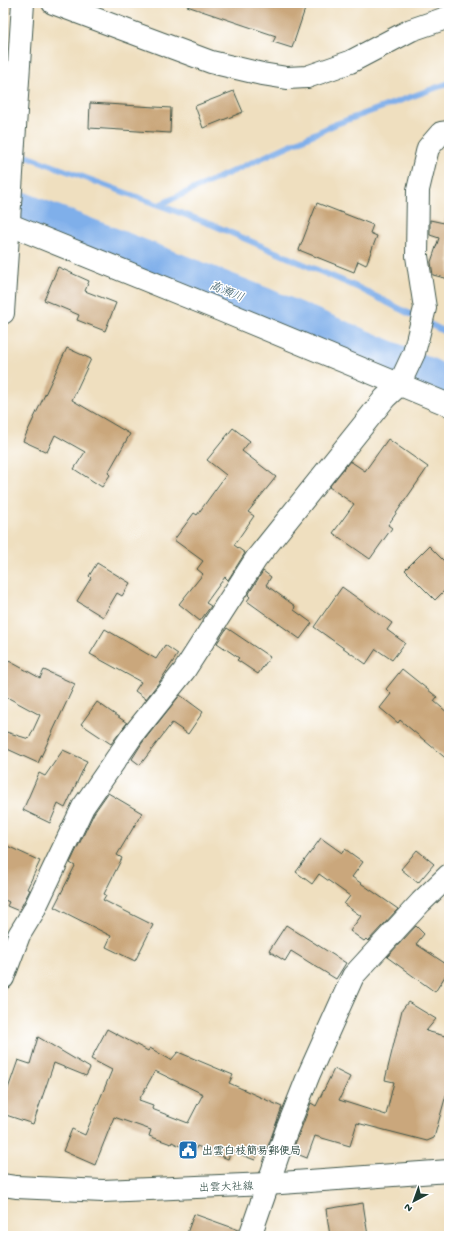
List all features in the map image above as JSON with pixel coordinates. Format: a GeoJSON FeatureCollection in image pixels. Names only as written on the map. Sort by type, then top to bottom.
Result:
{"type":"FeatureCollection","features":[{"type":"Feature","properties":{"kind":"street"},"geometry":{"type":"LineString","coordinates":[[3,313],[6,223],[15,129],[23,3]]}},
{"type":"Feature","properties":{"kind":"street"},"geometry":{"type":"LineString","coordinates":[[53,3],[212,62],[262,74],[287,78],[307,77],[350,62],[411,30],[449,18]]}},
{"type":"Feature","properties":{"kind":"street"},"geometry":{"type":"LineString","coordinates":[[3,978],[19,935],[33,912],[83,807],[132,736],[184,671],[256,559],[385,398],[399,384],[414,353],[425,308],[417,256],[418,190],[428,148],[441,133],[449,132]]}},
{"type":"Feature","properties":{"kind":"street"},"geometry":{"type":"LineString","coordinates":[[6,223],[449,405]]}},
{"type":"Feature","properties":{"kind":"street"},"geometry":{"type":"LineString","coordinates":[[250,1236],[286,1132],[309,1074],[353,976],[421,902],[449,875]]}},
{"type":"Feature","properties":{"kind":"street","name":"出雲大社線"},"geometry":{"type":"LineString","coordinates":[[3,1185],[103,1191],[267,1184],[449,1171]]}},
{"type":"Feature","properties":{"kind":"building"},"geometry":{"type":"Polygon","coordinates":[[[187,3],[307,3],[292,48],[273,42],[276,36],[187,6],[187,3]]]}},
{"type":"Feature","properties":{"kind":"building"},"geometry":{"type":"Polygon","coordinates":[[[234,91],[243,112],[203,128],[195,106],[234,91]]]}},
{"type":"Feature","properties":{"kind":"building"},"geometry":{"type":"Polygon","coordinates":[[[90,103],[171,108],[170,133],[89,128],[90,103]]]}},
{"type":"Feature","properties":{"kind":"building"},"geometry":{"type":"Polygon","coordinates":[[[317,203],[373,225],[370,233],[377,236],[366,265],[358,261],[354,272],[299,250],[317,203]]]}},
{"type":"Feature","properties":{"kind":"building"},"geometry":{"type":"Polygon","coordinates":[[[446,216],[449,216],[449,279],[433,275],[431,262],[439,238],[430,235],[430,220],[444,223],[446,216]]]}},
{"type":"Feature","properties":{"kind":"building"},"geometry":{"type":"Polygon","coordinates":[[[58,267],[89,281],[85,291],[116,303],[105,331],[77,320],[79,315],[44,300],[58,267]]]}},
{"type":"Feature","properties":{"kind":"building"},"geometry":{"type":"Polygon","coordinates":[[[67,348],[91,359],[72,400],[130,434],[108,473],[110,475],[102,487],[74,469],[85,452],[55,435],[47,452],[23,441],[67,348]]]}},
{"type":"Feature","properties":{"kind":"building"},"geometry":{"type":"Polygon","coordinates":[[[233,428],[250,441],[242,451],[276,477],[248,512],[254,516],[234,545],[245,553],[228,580],[225,577],[206,603],[211,606],[200,621],[179,604],[203,574],[197,569],[203,561],[174,540],[194,513],[197,515],[226,475],[207,460],[233,428]]]}},
{"type":"Feature","properties":{"kind":"building"},"geometry":{"type":"Polygon","coordinates":[[[388,439],[428,467],[388,525],[392,528],[370,559],[333,533],[354,504],[329,487],[350,461],[365,471],[388,439]]]}},
{"type":"Feature","properties":{"kind":"building"},"geometry":{"type":"Polygon","coordinates":[[[429,546],[449,566],[449,586],[435,600],[405,570],[429,546]]]}},
{"type":"Feature","properties":{"kind":"building"},"geometry":{"type":"Polygon","coordinates":[[[97,563],[130,583],[122,596],[117,593],[103,617],[77,601],[91,578],[89,576],[97,563]]]}},
{"type":"Feature","properties":{"kind":"building"},"geometry":{"type":"Polygon","coordinates":[[[263,571],[271,577],[266,585],[295,606],[294,610],[312,623],[300,639],[247,601],[250,597],[248,595],[263,571]]]}},
{"type":"Feature","properties":{"kind":"building"},"geometry":{"type":"Polygon","coordinates":[[[342,587],[392,623],[387,630],[405,643],[392,660],[376,649],[366,664],[314,627],[342,587]]]}},
{"type":"Feature","properties":{"kind":"building"},"geometry":{"type":"Polygon","coordinates":[[[227,628],[270,657],[258,674],[237,660],[239,658],[217,643],[227,628]]]}},
{"type":"Feature","properties":{"kind":"building"},"geometry":{"type":"Polygon","coordinates":[[[105,629],[156,659],[165,645],[178,654],[146,699],[135,691],[141,682],[90,654],[105,629]]]}},
{"type":"Feature","properties":{"kind":"building"},"geometry":{"type":"Polygon","coordinates":[[[9,661],[40,678],[44,670],[75,684],[38,763],[3,747],[3,731],[29,739],[40,715],[3,695],[3,671],[9,661]]]}},
{"type":"Feature","properties":{"kind":"building"},"geometry":{"type":"Polygon","coordinates":[[[402,669],[437,697],[434,701],[449,714],[449,761],[400,720],[398,723],[380,708],[391,694],[386,689],[402,669]]]}},
{"type":"Feature","properties":{"kind":"building"},"geometry":{"type":"Polygon","coordinates":[[[180,695],[203,712],[188,734],[172,723],[140,765],[132,759],[142,743],[180,695]]]}},
{"type":"Feature","properties":{"kind":"building"},"geometry":{"type":"Polygon","coordinates":[[[97,702],[127,723],[111,744],[81,724],[97,702]]]}},
{"type":"Feature","properties":{"kind":"building"},"geometry":{"type":"Polygon","coordinates":[[[63,750],[87,761],[65,808],[58,804],[50,823],[23,810],[39,773],[45,776],[63,750]]]}},
{"type":"Feature","properties":{"kind":"building"},"geometry":{"type":"Polygon","coordinates":[[[108,793],[142,813],[117,855],[122,858],[104,894],[106,895],[103,900],[153,925],[135,961],[106,947],[111,936],[54,907],[75,866],[70,863],[94,813],[108,793]]]}},
{"type":"Feature","properties":{"kind":"building"},"geometry":{"type":"Polygon","coordinates":[[[321,838],[342,853],[345,849],[363,862],[352,877],[398,909],[368,941],[366,939],[364,941],[350,931],[361,916],[344,904],[350,896],[319,874],[312,884],[296,872],[321,838]]]}},
{"type":"Feature","properties":{"kind":"building"},"geometry":{"type":"Polygon","coordinates":[[[3,844],[40,861],[27,889],[30,890],[19,911],[7,906],[9,902],[3,899],[3,844]]]}},
{"type":"Feature","properties":{"kind":"building"},"geometry":{"type":"Polygon","coordinates":[[[417,850],[434,864],[418,883],[401,869],[417,850]]]}},
{"type":"Feature","properties":{"kind":"building"},"geometry":{"type":"Polygon","coordinates":[[[286,925],[346,963],[336,979],[291,951],[285,961],[269,951],[286,925]]]}},
{"type":"Feature","properties":{"kind":"building"},"geometry":{"type":"Polygon","coordinates":[[[416,926],[424,934],[416,944],[449,966],[449,970],[435,992],[387,957],[416,926]]]}},
{"type":"Feature","properties":{"kind":"building"},"geometry":{"type":"Polygon","coordinates":[[[408,1002],[436,1019],[426,1031],[449,1037],[449,1096],[446,1095],[434,1138],[427,1141],[357,1123],[350,1146],[315,1136],[307,1158],[292,1152],[311,1103],[316,1106],[334,1069],[350,1077],[339,1100],[386,1115],[394,1082],[385,1080],[402,1010],[408,1002]]]}},
{"type":"Feature","properties":{"kind":"building"},"geometry":{"type":"Polygon","coordinates":[[[107,1029],[148,1051],[150,1048],[171,1060],[178,1052],[233,1075],[229,1083],[282,1107],[266,1152],[259,1149],[255,1160],[231,1151],[228,1159],[197,1146],[194,1153],[172,1142],[171,1144],[149,1136],[151,1130],[114,1117],[95,1165],[63,1151],[72,1129],[85,1135],[112,1070],[91,1059],[107,1029]],[[155,1071],[139,1100],[153,1105],[152,1109],[188,1123],[203,1094],[155,1071]]]}},
{"type":"Feature","properties":{"kind":"building"},"geometry":{"type":"Polygon","coordinates":[[[38,1037],[90,1068],[86,1076],[54,1063],[33,1124],[3,1114],[3,1103],[18,1060],[30,1064],[38,1037]]]}},
{"type":"Feature","properties":{"kind":"building"},"geometry":{"type":"Polygon","coordinates":[[[363,1203],[368,1236],[330,1236],[326,1209],[363,1203]]]}},
{"type":"Feature","properties":{"kind":"building"},"geometry":{"type":"Polygon","coordinates":[[[194,1214],[239,1230],[238,1236],[186,1236],[194,1214]]]}},
{"type":"Feature","properties":{"kind":"waterway"},"geometry":{"type":"LineString","coordinates":[[159,205],[336,124],[449,83]]}},
{"type":"Feature","properties":{"kind":"waterway"},"geometry":{"type":"LineString","coordinates":[[18,153],[213,225],[359,288],[449,334]]}},
{"type":"Feature","properties":{"kind":"waterway","name":"高瀬川"},"geometry":{"type":"LineString","coordinates":[[3,202],[264,305],[426,374],[449,386]]}},
{"type":"Feature","properties":{"kind":"place","name":"出雲白枝簡易郵便局"},"geometry":{"type":"Point","coordinates":[188,1150]}}]}
